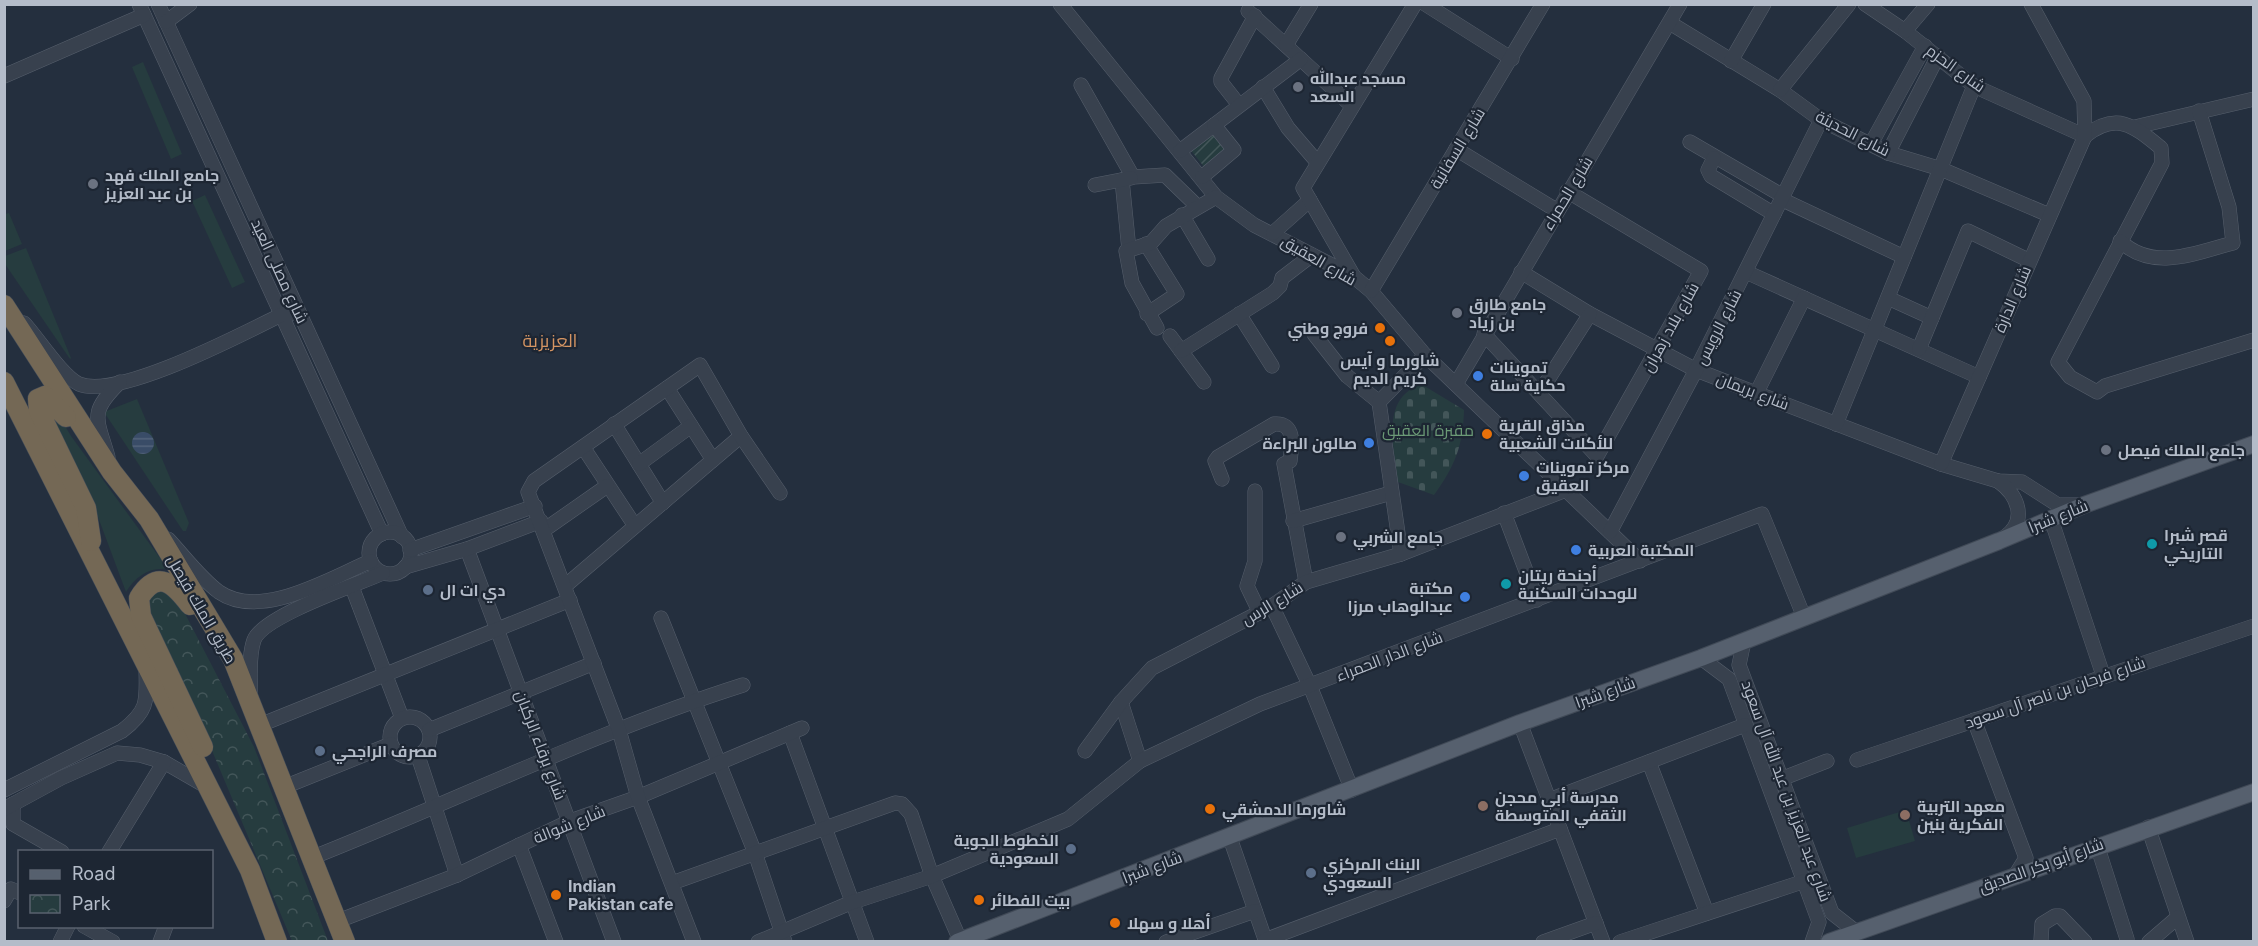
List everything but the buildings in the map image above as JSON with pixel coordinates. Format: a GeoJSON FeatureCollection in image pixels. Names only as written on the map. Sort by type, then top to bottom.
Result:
{"type":"FeatureCollection","features":[{"type":"Feature","properties":{"kind":"highway","name":"طريق الملك فيصل"},"geometry":{"type":"LineString","coordinates":[[4,303],[107,464],[149,519],[233,659],[250,697],[345,942]]}},
{"type":"Feature","properties":{"kind":"highway"},"geometry":{"type":"LineString","coordinates":[[4,382],[250,870]]}},
{"type":"Feature","properties":{"kind":"highway"},"geometry":{"type":"LineString","coordinates":[[95,561],[86,508],[39,411],[38,399],[45,396],[49,398],[107,464]]}},
{"type":"Feature","properties":{"kind":"highway"},"geometry":{"type":"LineString","coordinates":[[233,659],[178,589],[166,582],[156,581],[144,590],[139,598],[141,616],[208,758],[277,942]]}},
{"type":"Feature","properties":{"kind":"main road","name":"شارع شبرا"},"geometry":{"type":"LineString","coordinates":[[959,941],[1230,838],[1520,723],[1701,658],[1999,542],[2084,505],[2253,444]]}},
{"type":"Feature","properties":{"kind":"main road","name":"شارع أبو بكر الصديق"},"geometry":{"type":"LineString","coordinates":[[1829,942],[2097,845],[2253,792]]}},
{"type":"Feature","properties":{"kind":"street","name":"شارع مصلى العيد"},"geometry":{"type":"LineString","coordinates":[[158,4],[402,537]]}},
{"type":"Feature","properties":{"kind":"street"},"geometry":{"type":"LineString","coordinates":[[166,22],[190,4]]}},
{"type":"Feature","properties":{"kind":"street","name":"شارع العقيق"},"geometry":{"type":"LineString","coordinates":[[1060,4],[1216,197],[1254,225],[1353,276],[1371,291],[1425,355],[1640,561]]}},
{"type":"Feature","properties":{"kind":"street"},"geometry":{"type":"LineString","coordinates":[[1286,45],[1311,4]]}},
{"type":"Feature","properties":{"kind":"street"},"geometry":{"type":"LineString","coordinates":[[1273,233],[1306,194],[1318,163],[1415,4]]}},
{"type":"Feature","properties":{"kind":"street"},"geometry":{"type":"LineString","coordinates":[[1425,4],[1512,59]]}},
{"type":"Feature","properties":{"kind":"street","name":"شارع السفانية"},"geometry":{"type":"LineString","coordinates":[[1371,291],[1543,4]]}},
{"type":"Feature","properties":{"kind":"street","name":"شارع الحمراء"},"geometry":{"type":"LineString","coordinates":[[1456,384],[1567,191],[1680,4]]}},
{"type":"Feature","properties":{"kind":"street"},"geometry":{"type":"LineString","coordinates":[[1731,61],[1764,4]]}},
{"type":"Feature","properties":{"kind":"street"},"geometry":{"type":"LineString","coordinates":[[1780,90],[1849,4]]}},
{"type":"Feature","properties":{"kind":"street","name":"شارع الحزم"},"geometry":{"type":"LineString","coordinates":[[1865,4],[1905,31],[1974,86],[2085,136]]}},
{"type":"Feature","properties":{"kind":"street"},"geometry":{"type":"LineString","coordinates":[[1905,31],[1928,4]]}},
{"type":"Feature","properties":{"kind":"street"},"geometry":{"type":"LineString","coordinates":[[2031,4],[2084,101],[2085,136]]}},
{"type":"Feature","properties":{"kind":"street","name":"شارع مصلى العيد"},"geometry":{"type":"LineString","coordinates":[[141,10],[283,314],[382,534]]}},
{"type":"Feature","properties":{"kind":"street"},"geometry":{"type":"LineString","coordinates":[[4,76],[141,10]]}},
{"type":"Feature","properties":{"kind":"street"},"geometry":{"type":"LineString","coordinates":[[1239,105],[1221,82],[1221,78],[1252,14],[1352,106]]}},
{"type":"Feature","properties":{"kind":"street","name":"شارع الحديثة"},"geometry":{"type":"LineString","coordinates":[[1670,23],[1780,90],[1821,120],[1888,153],[1941,169],[2049,215]]}},
{"type":"Feature","properties":{"kind":"street"},"geometry":{"type":"LineString","coordinates":[[1871,144],[1924,46]]}},
{"type":"Feature","properties":{"kind":"street"},"geometry":{"type":"LineString","coordinates":[[1888,153],[1938,56]]}},
{"type":"Feature","properties":{"kind":"street"},"geometry":{"type":"LineString","coordinates":[[1180,151],[1300,59]]}},
{"type":"Feature","properties":{"kind":"street"},"geometry":{"type":"LineString","coordinates":[[1081,85],[1127,178],[1129,250],[1126,254],[1132,283],[1147,314],[1157,328]]}},
{"type":"Feature","properties":{"kind":"street"},"geometry":{"type":"LineString","coordinates":[[1836,424],[1974,86]]}},
{"type":"Feature","properties":{"kind":"street"},"geometry":{"type":"LineString","coordinates":[[1263,87],[1288,128],[1318,163]]}},
{"type":"Feature","properties":{"kind":"street"},"geometry":{"type":"LineString","coordinates":[[2135,127],[2253,99]]}},
{"type":"Feature","properties":{"kind":"street"},"geometry":{"type":"LineString","coordinates":[[2120,241],[2128,249],[2148,257],[2170,259],[2233,243],[2229,207],[2199,111]]}},
{"type":"Feature","properties":{"kind":"street","name":"شارع الرويس"},"geometry":{"type":"LineString","coordinates":[[1610,532],[1696,370],[1821,120]]}},
{"type":"Feature","properties":{"kind":"street"},"geometry":{"type":"LineString","coordinates":[[2085,136],[2099,125],[2119,122],[2135,127],[2161,148],[2162,163],[2058,362],[2070,377],[2097,392],[2105,386],[2253,339]]}},
{"type":"Feature","properties":{"kind":"street"},"geometry":{"type":"LineString","coordinates":[[1202,177],[1234,150],[1214,125]]}},
{"type":"Feature","properties":{"kind":"street","name":"شارع الدارة"},"geometry":{"type":"LineString","coordinates":[[1941,464],[2028,260],[2085,136]]}},
{"type":"Feature","properties":{"kind":"street"},"geometry":{"type":"LineString","coordinates":[[1690,142],[1782,198],[1904,257]]}},
{"type":"Feature","properties":{"kind":"street"},"geometry":{"type":"LineString","coordinates":[[1456,149],[1557,210]]}},
{"type":"Feature","properties":{"kind":"street"},"geometry":{"type":"LineString","coordinates":[[1714,158],[1708,170],[1711,176],[1774,214]]}},
{"type":"Feature","properties":{"kind":"street"},"geometry":{"type":"LineString","coordinates":[[1095,185],[1127,178],[1165,175],[1197,206]]}},
{"type":"Feature","properties":{"kind":"street","name":"شارع بلاد زهران"},"geometry":{"type":"LineString","coordinates":[[1540,392],[1597,456],[1701,271],[1567,191]]}},
{"type":"Feature","properties":{"kind":"street"},"geometry":{"type":"LineString","coordinates":[[1306,194],[1353,276]]}},
{"type":"Feature","properties":{"kind":"street"},"geometry":{"type":"LineString","coordinates":[[1129,250],[1154,240],[1161,230],[1182,215],[1216,197]]}},
{"type":"Feature","properties":{"kind":"street"},"geometry":{"type":"LineString","coordinates":[[1182,215],[1208,259]]}},
{"type":"Feature","properties":{"kind":"street"},"geometry":{"type":"LineString","coordinates":[[1919,350],[1968,231],[2028,260]]}},
{"type":"Feature","properties":{"kind":"street"},"geometry":{"type":"LineString","coordinates":[[1146,244],[1177,291],[1176,297],[1147,314]]}},
{"type":"Feature","properties":{"kind":"street"},"geometry":{"type":"LineString","coordinates":[[1181,351],[1273,293],[1280,286],[1282,278],[1312,255]]}},
{"type":"Feature","properties":{"kind":"street","name":"شارع بريمان"},"geometry":{"type":"LineString","coordinates":[[1521,272],[1590,314],[1696,370],[1941,464],[1998,481],[2022,482],[2058,505],[2084,505]]}},
{"type":"Feature","properties":{"kind":"street"},"geometry":{"type":"LineString","coordinates":[[1746,272],[1980,377]]}},
{"type":"Feature","properties":{"kind":"street"},"geometry":{"type":"LineString","coordinates":[[1757,392],[1804,298]]}},
{"type":"Feature","properties":{"kind":"street"},"geometry":{"type":"LineString","coordinates":[[1888,298],[1932,318]]}},
{"type":"Feature","properties":{"kind":"street"},"geometry":{"type":"LineString","coordinates":[[4,303],[68,376],[80,384],[94,386],[120,382],[168,366],[283,314],[301,315]]}},
{"type":"Feature","properties":{"kind":"street"},"geometry":{"type":"LineString","coordinates":[[1239,314],[1272,366]]}},
{"type":"Feature","properties":{"kind":"street"},"geometry":{"type":"LineString","coordinates":[[1484,334],[1540,392],[1590,314]]}},
{"type":"Feature","properties":{"kind":"street"},"geometry":{"type":"LineString","coordinates":[[1314,334],[1347,376],[1379,402],[1401,554]]}},
{"type":"Feature","properties":{"kind":"street"},"geometry":{"type":"LineString","coordinates":[[1170,336],[1204,382]]}},
{"type":"Feature","properties":{"kind":"street"},"geometry":{"type":"LineString","coordinates":[[1379,402],[1425,355]]}},
{"type":"Feature","properties":{"kind":"street"},"geometry":{"type":"LineString","coordinates":[[694,942],[638,797],[619,730],[528,492],[529,487],[614,424],[700,365],[741,436],[780,493]]}},
{"type":"Feature","properties":{"kind":"street"},"geometry":{"type":"LineString","coordinates":[[107,464],[97,420],[97,410],[101,401],[120,382]]}},
{"type":"Feature","properties":{"kind":"street"},"geometry":{"type":"LineString","coordinates":[[667,388],[713,460]]}},
{"type":"Feature","properties":{"kind":"street"},"geometry":{"type":"LineString","coordinates":[[614,424],[663,503]]}},
{"type":"Feature","properties":{"kind":"street"},"geometry":{"type":"LineString","coordinates":[[1222,479],[1215,461],[1218,457],[1274,424],[1287,427],[1293,442],[1290,461],[1284,464],[1306,582]]}},
{"type":"Feature","properties":{"kind":"street"},"geometry":{"type":"LineString","coordinates":[[639,464],[691,426]]}},
{"type":"Feature","properties":{"kind":"street"},"geometry":{"type":"LineString","coordinates":[[565,586],[741,436]]}},
{"type":"Feature","properties":{"kind":"street"},"geometry":{"type":"LineString","coordinates":[[583,447],[635,526]]}},
{"type":"Feature","properties":{"kind":"street"},"geometry":{"type":"LineString","coordinates":[[1998,481],[2011,490],[2018,503],[2018,519],[2012,532],[1999,542]]}},
{"type":"Feature","properties":{"kind":"street"},"geometry":{"type":"LineString","coordinates":[[250,697],[251,655],[255,639],[270,622],[383,573],[395,573],[405,567],[542,526],[607,486]]}},
{"type":"Feature","properties":{"kind":"street","name":"شارع الرس"},"geometry":{"type":"LineString","coordinates":[[1085,751],[1121,702],[1152,668],[1266,610],[1306,582],[1401,554],[1566,490]]}},
{"type":"Feature","properties":{"kind":"street"},"geometry":{"type":"LineString","coordinates":[[1255,491],[1255,561],[1247,586],[1266,610],[1310,686],[1352,790]]}},
{"type":"Feature","properties":{"kind":"street"},"geometry":{"type":"LineString","coordinates":[[1293,521],[1391,493]]}},
{"type":"Feature","properties":{"kind":"street"},"geometry":{"type":"LineString","coordinates":[[410,550],[535,506]]}},
{"type":"Feature","properties":{"kind":"street"},"geometry":{"type":"LineString","coordinates":[[1504,513],[1537,600]]}},
{"type":"Feature","properties":{"kind":"street","name":"شارع الدار الحمراء"},"geometry":{"type":"LineString","coordinates":[[758,942],[783,936],[850,903],[932,876],[1068,819],[1140,761],[1260,704],[1762,514],[1804,617]]}},
{"type":"Feature","properties":{"kind":"street"},"geometry":{"type":"LineString","coordinates":[[149,519],[206,581],[221,593],[240,601],[260,603],[280,599],[370,561]]}},
{"type":"Feature","properties":{"kind":"street"},"geometry":{"type":"LineString","coordinates":[[2050,519],[2103,675]]}},
{"type":"Feature","properties":{"kind":"street"},"geometry":{"type":"LineString","coordinates":[[383,573],[370,561],[369,548],[382,534],[393,533],[402,537],[410,550],[405,567]]}},
{"type":"Feature","properties":{"kind":"street","name":"شارع برقاء الركبان"},"geometry":{"type":"LineString","coordinates":[[467,549],[614,942]]}},
{"type":"Feature","properties":{"kind":"street"},"geometry":{"type":"LineString","coordinates":[[352,587],[402,718]]}},
{"type":"Feature","properties":{"kind":"street"},"geometry":{"type":"LineString","coordinates":[[260,724],[570,600]]}},
{"type":"Feature","properties":{"kind":"street"},"geometry":{"type":"LineString","coordinates":[[661,618],[755,853],[783,936]]}},
{"type":"Feature","properties":{"kind":"street","name":"شارع فرحان بن ناصر آل سعود"},"geometry":{"type":"LineString","coordinates":[[1857,760],[2253,626]]}},
{"type":"Feature","properties":{"kind":"street","name":"شارع عبد العزيز بن عبد الله آل سعود"},"geometry":{"type":"LineString","coordinates":[[1744,641],[1739,665],[1832,913],[1855,931]]}},
{"type":"Feature","properties":{"kind":"street","name":"شارع عبد العزيز بن عبد الله آل سعود"},"geometry":{"type":"LineString","coordinates":[[1701,658],[1729,679],[1819,922],[1812,942]]}},
{"type":"Feature","properties":{"kind":"street"},"geometry":{"type":"LineString","coordinates":[[4,790],[122,730],[135,720],[145,707],[145,662]]}},
{"type":"Feature","properties":{"kind":"street"},"geometry":{"type":"LineString","coordinates":[[429,730],[594,663]]}},
{"type":"Feature","properties":{"kind":"street"},"geometry":{"type":"LineString","coordinates":[[311,858],[436,808],[546,758],[694,701],[743,685]]}},
{"type":"Feature","properties":{"kind":"street"},"geometry":{"type":"LineString","coordinates":[[1121,702],[1140,761]]}},
{"type":"Feature","properties":{"kind":"street"},"geometry":{"type":"LineString","coordinates":[[402,718],[421,720],[429,730],[430,744],[418,756],[403,756],[391,744],[393,726],[402,718]]}},
{"type":"Feature","properties":{"kind":"street"},"geometry":{"type":"LineString","coordinates":[[1974,720],[2026,858],[2016,874]]}},
{"type":"Feature","properties":{"kind":"street"},"geometry":{"type":"LineString","coordinates":[[1520,723],[1603,942]]}},
{"type":"Feature","properties":{"kind":"street"},"geometry":{"type":"LineString","coordinates":[[1550,800],[1745,725]]}},
{"type":"Feature","properties":{"kind":"street","name":"شارع شوالة"},"geometry":{"type":"LineString","coordinates":[[338,921],[457,875],[570,821],[638,797],[718,761],[796,730],[826,828]]}},
{"type":"Feature","properties":{"kind":"street"},"geometry":{"type":"LineString","coordinates":[[284,787],[391,744]]}},
{"type":"Feature","properties":{"kind":"street"},"geometry":{"type":"LineString","coordinates":[[58,850],[13,824],[9,806],[117,753],[140,755],[164,762],[211,789]]}},
{"type":"Feature","properties":{"kind":"street"},"geometry":{"type":"LineString","coordinates":[[418,756],[457,875]]}},
{"type":"Feature","properties":{"kind":"street"},"geometry":{"type":"LineString","coordinates":[[1781,779],[1827,761]]}},
{"type":"Feature","properties":{"kind":"street"},"geometry":{"type":"LineString","coordinates":[[110,850],[164,762]]}},
{"type":"Feature","properties":{"kind":"street"},"geometry":{"type":"LineString","coordinates":[[1649,762],[1707,913]]}},
{"type":"Feature","properties":{"kind":"street"},"geometry":{"type":"LineString","coordinates":[[672,883],[894,803],[902,804],[910,814],[959,941]]}},
{"type":"Feature","properties":{"kind":"street"},"geometry":{"type":"LineString","coordinates":[[2148,827],[2187,942]]}},
{"type":"Feature","properties":{"kind":"street"},"geometry":{"type":"LineString","coordinates":[[826,828],[850,903],[867,942]]}},
{"type":"Feature","properties":{"kind":"street"},"geometry":{"type":"LineString","coordinates":[[1230,838],[1265,941],[1560,829]]}},
{"type":"Feature","properties":{"kind":"street"},"geometry":{"type":"LineString","coordinates":[[519,845],[556,942]]}},
{"type":"Feature","properties":{"kind":"street"},"geometry":{"type":"LineString","coordinates":[[2097,845],[2124,941]]}},
{"type":"Feature","properties":{"kind":"street"},"geometry":{"type":"LineString","coordinates":[[1620,942],[1805,880]]}},
{"type":"Feature","properties":{"kind":"street"},"geometry":{"type":"LineString","coordinates":[[4,901],[11,889],[18,892]]}},
{"type":"Feature","properties":{"kind":"street"},"geometry":{"type":"LineString","coordinates":[[1169,941],[1255,911]]}},
{"type":"Feature","properties":{"kind":"street"},"geometry":{"type":"LineString","coordinates":[[2041,940],[2042,924],[2055,916],[2060,916],[2085,942]]}},
{"type":"Feature","properties":{"kind":"street"},"geometry":{"type":"LineString","coordinates":[[2149,942],[2178,917]]}},
{"type":"Feature","properties":{"kind":"street"},"geometry":{"type":"LineString","coordinates":[[1543,942],[1596,923]]}},
{"type":"Feature","properties":{"kind":"street"},"geometry":{"type":"LineString","coordinates":[[60,942],[67,928]]}},
{"type":"Feature","properties":{"kind":"street"},"geometry":{"type":"LineString","coordinates":[[86,928],[113,942]]}},
{"type":"Feature","properties":{"kind":"street"},"geometry":{"type":"LineString","coordinates":[[160,942],[166,928]]}},
{"type":"Feature","properties":{"kind":"green space"},"geometry":{"type":"Polygon","coordinates":[[[143,62],[182,154],[171,159],[132,67],[143,62]]]}},
{"type":"Feature","properties":{"kind":"green space"},"geometry":{"type":"Polygon","coordinates":[[[1212,131],[1227,150],[1205,168],[1189,148],[1212,131]]]}},
{"type":"Feature","properties":{"kind":"green space"},"geometry":{"type":"Polygon","coordinates":[[[205,195],[245,282],[232,288],[192,201],[205,195]]]}},
{"type":"Feature","properties":{"kind":"green space"},"geometry":{"type":"Polygon","coordinates":[[[9,213],[22,244],[5,251],[5,214],[9,213]]]}},
{"type":"Feature","properties":{"kind":"green space"},"geometry":{"type":"Polygon","coordinates":[[[26,248],[70,359],[5,264],[5,256],[26,248]]]}},
{"type":"Feature","properties":{"kind":"green space","name":"مقبرة العقيق"},"geometry":{"type":"Polygon","coordinates":[[[1421,384],[1464,410],[1460,445],[1447,475],[1434,495],[1398,482],[1394,455],[1394,413],[1399,401],[1408,391],[1421,384]]]}},
{"type":"Feature","properties":{"kind":"green space"},"geometry":{"type":"Polygon","coordinates":[[[137,399],[189,523],[186,531],[183,531],[104,412],[137,399]],[[146,432],[132,445],[136,451],[146,454],[152,449],[154,443],[146,432]]]}},
{"type":"Feature","properties":{"kind":"green space"},"geometry":{"type":"Polygon","coordinates":[[[47,410],[56,411],[71,436],[168,569],[149,571],[134,581],[126,592],[98,517],[62,448],[47,410]]]}},
{"type":"Feature","properties":{"kind":"green space"},"geometry":{"type":"Polygon","coordinates":[[[157,588],[170,592],[179,602],[254,747],[328,941],[292,941],[200,722],[144,608],[148,594],[157,588]]]}},
{"type":"Feature","properties":{"kind":"green space"},"geometry":{"type":"Polygon","coordinates":[[[1906,810],[1915,841],[1856,858],[1847,828],[1906,810]]]}},
{"type":"Feature","properties":{"kind":"water"},"geometry":{"type":"Polygon","coordinates":[[[143,432],[151,435],[154,443],[151,451],[143,454],[135,451],[132,443],[135,435],[143,432]]]}},
{"type":"Feature","properties":{"kind":"place","name":"مسجد عبدالله السعد"},"geometry":{"type":"Point","coordinates":[1298,87]}},
{"type":"Feature","properties":{"kind":"place","name":"جامع الملك فهد بن عبد العزيز"},"geometry":{"type":"Point","coordinates":[93,184]}},
{"type":"Feature","properties":{"kind":"place","name":"جامع طارق بن زياد"},"geometry":{"type":"Point","coordinates":[1457,313]}},
{"type":"Feature","properties":{"kind":"place","name":"فروج وطني"},"geometry":{"type":"Point","coordinates":[1380,328]}},
{"type":"Feature","properties":{"kind":"place","name":"شاورما و آيس كريم الديم"},"geometry":{"type":"Point","coordinates":[1390,341]}},
{"type":"Feature","properties":{"kind":"place","name":"تموينات حكاية سلة"},"geometry":{"type":"Point","coordinates":[1478,376]}},
{"type":"Feature","properties":{"kind":"place","name":"مذاق القرية للأكلات الشعبية"},"geometry":{"type":"Point","coordinates":[1487,434]}},
{"type":"Feature","properties":{"kind":"place","name":"صالون البراءة"},"geometry":{"type":"Point","coordinates":[1369,443]}},
{"type":"Feature","properties":{"kind":"place","name":"جامع الملك فيصل"},"geometry":{"type":"Point","coordinates":[2106,450]}},
{"type":"Feature","properties":{"kind":"place","name":"مركز تموينات العقيق"},"geometry":{"type":"Point","coordinates":[1524,476]}},
{"type":"Feature","properties":{"kind":"place","name":"جامع الشربي"},"geometry":{"type":"Point","coordinates":[1341,537]}},
{"type":"Feature","properties":{"kind":"place","name":"قصر شبرا التاريخي"},"geometry":{"type":"Point","coordinates":[2152,544]}},
{"type":"Feature","properties":{"kind":"place","name":"المكتبة العربية"},"geometry":{"type":"Point","coordinates":[1576,550]}},
{"type":"Feature","properties":{"kind":"place","name":"أجنحة ريتان للوحدات السكنية"},"geometry":{"type":"Point","coordinates":[1506,584]}},
{"type":"Feature","properties":{"kind":"place","name":"دي ات ال"},"geometry":{"type":"Point","coordinates":[428,590]}},
{"type":"Feature","properties":{"kind":"place","name":"مكتبة عبدالوهاب مرزا"},"geometry":{"type":"Point","coordinates":[1465,597]}},
{"type":"Feature","properties":{"kind":"place","name":"مصرف الراجحي"},"geometry":{"type":"Point","coordinates":[320,751]}},
{"type":"Feature","properties":{"kind":"place","name":"مدرسة أبي محجن الثقفي المتوسطة"},"geometry":{"type":"Point","coordinates":[1483,806]}},
{"type":"Feature","properties":{"kind":"place","name":"شاورما الدمشقي"},"geometry":{"type":"Point","coordinates":[1210,809]}},
{"type":"Feature","properties":{"kind":"place","name":"معهد التربية الفكرية بنين"},"geometry":{"type":"Point","coordinates":[1905,815]}},
{"type":"Feature","properties":{"kind":"place","name":"الخطوط الجوية السعودية"},"geometry":{"type":"Point","coordinates":[1071,849]}},
{"type":"Feature","properties":{"kind":"place","name":"البنك المركزي السعودي"},"geometry":{"type":"Point","coordinates":[1311,873]}},
{"type":"Feature","properties":{"kind":"place","name":"Indian Pakistan cafe"},"geometry":{"type":"Point","coordinates":[556,895]}},
{"type":"Feature","properties":{"kind":"place","name":"بيت الفطائر"},"geometry":{"type":"Point","coordinates":[979,900]}},
{"type":"Feature","properties":{"kind":"place","name":"أهلا و سهلا"},"geometry":{"type":"Point","coordinates":[1115,923]}},
{"type":"Feature","properties":{"kind":"district","name":"العزيزية"},"geometry":{"type":"Point","coordinates":[550,341]}}]}
